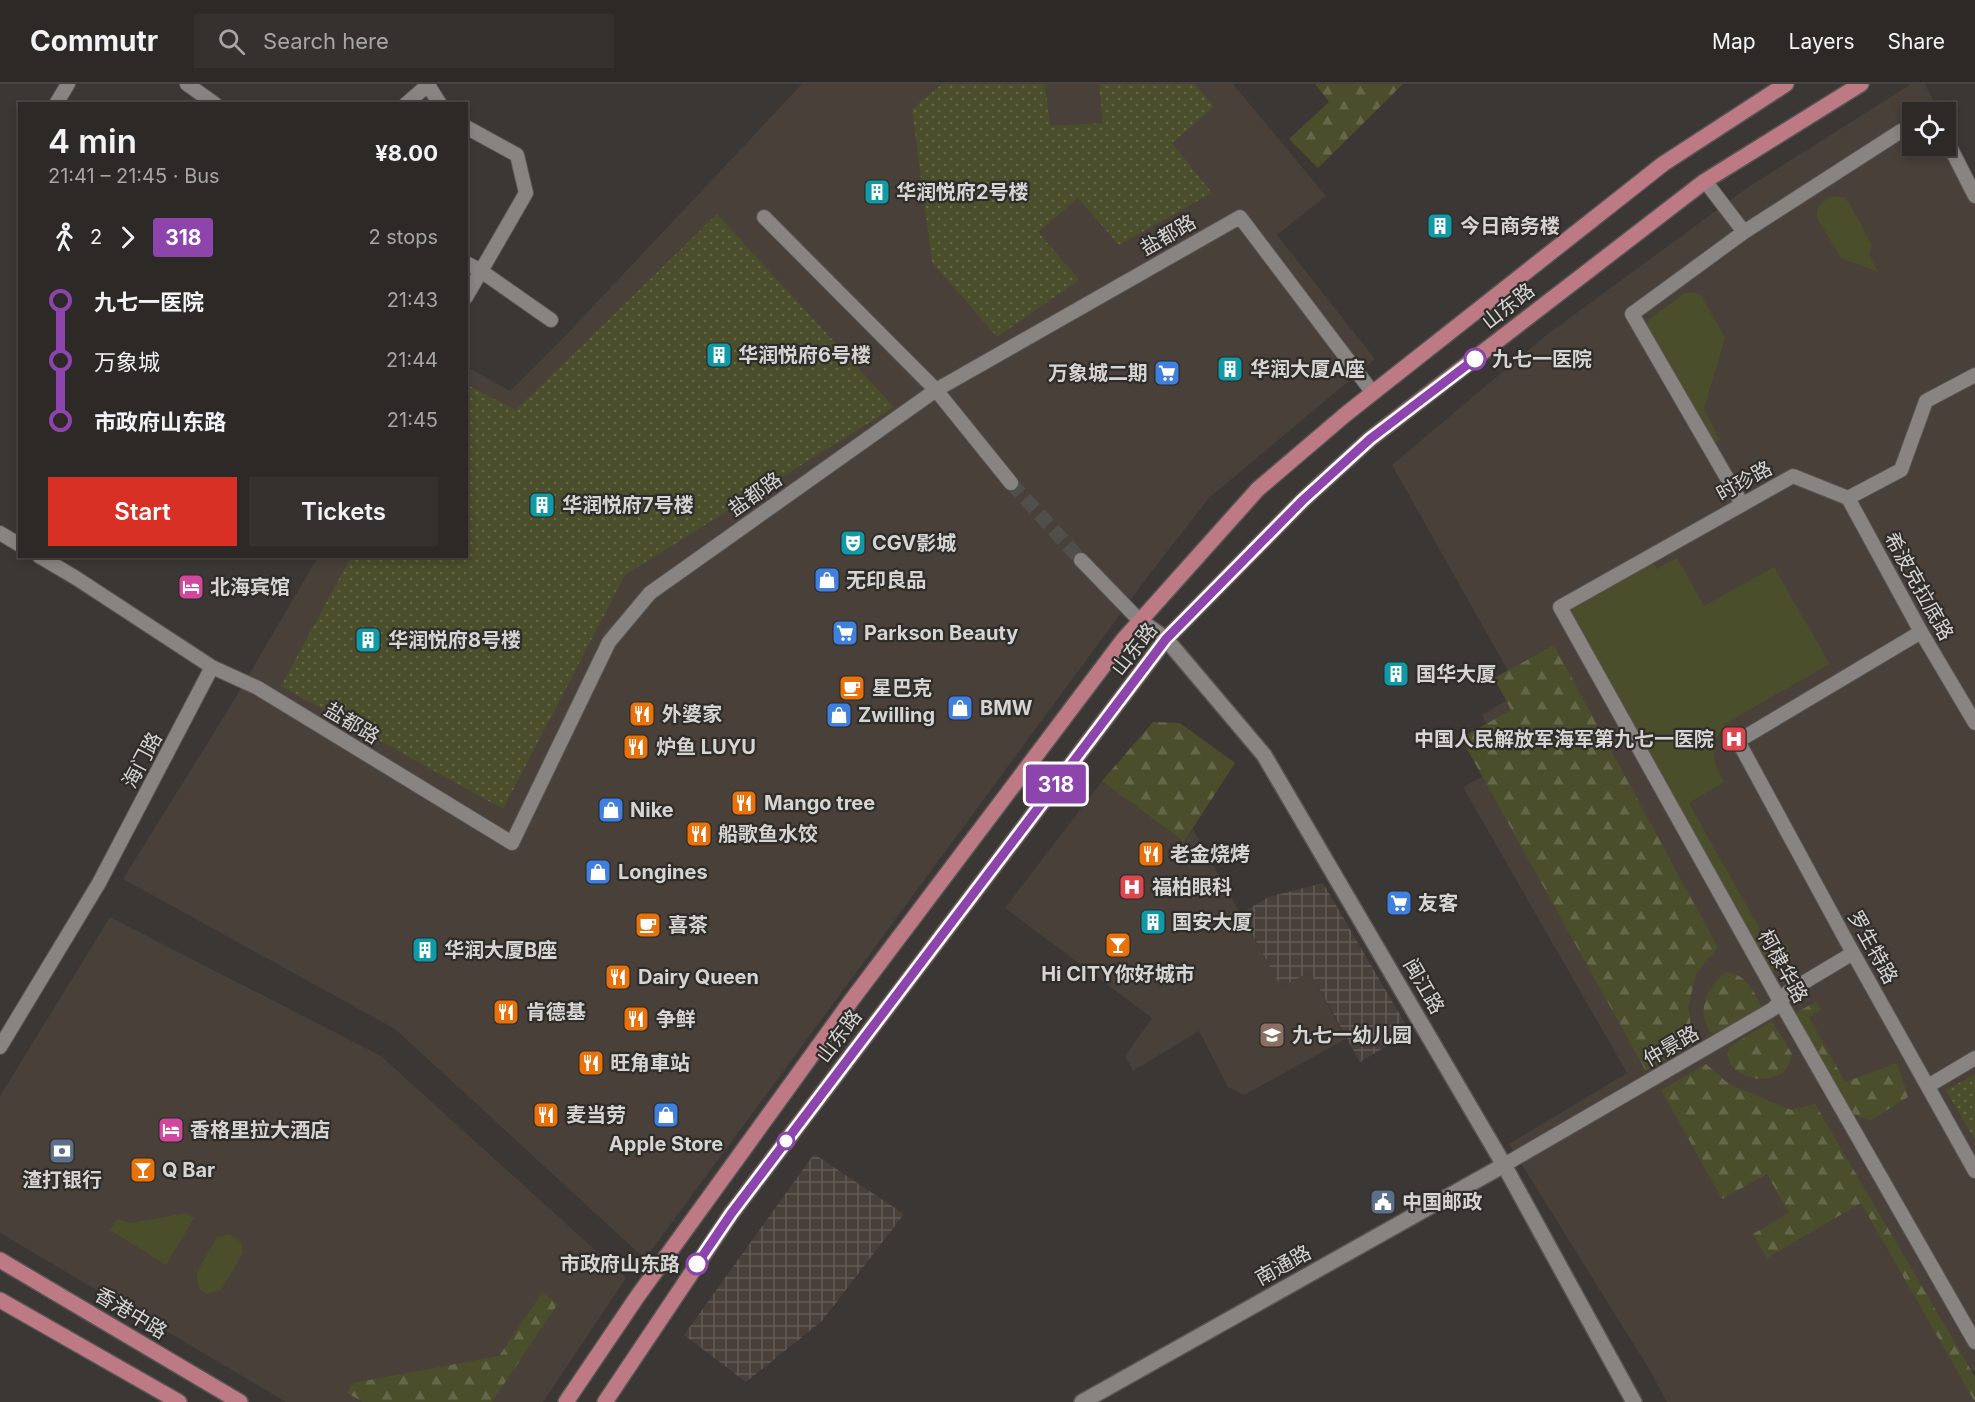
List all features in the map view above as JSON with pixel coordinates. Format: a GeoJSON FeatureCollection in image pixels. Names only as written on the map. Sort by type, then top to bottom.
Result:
{"type":"FeatureCollection","features":[{"type":"Feature","properties":{"kind":"main road","name":"山东路"},"geometry":{"type":"LineString","coordinates":[[566,1402],[637,1297],[851,1001],[1139,620],[1169,590],[1258,489],[1373,393],[1663,164],[1786,84]]}},
{"type":"Feature","properties":{"kind":"main road","name":"山东路"},"geometry":{"type":"LineString","coordinates":[[605,1402],[731,1214],[1166,639],[1303,500],[1370,439],[1705,181],[1861,84]]}},
{"type":"Feature","properties":{"kind":"main road","name":"香港中路"},"geometry":{"type":"LineString","coordinates":[[0,1260],[240,1402]]}},
{"type":"Feature","properties":{"kind":"main road"},"geometry":{"type":"LineString","coordinates":[[0,1300],[179,1402]]}},
{"type":"Feature","properties":{"kind":"street"},"geometry":{"type":"LineString","coordinates":[[57,102],[68,84]]}},
{"type":"Feature","properties":{"kind":"street"},"geometry":{"type":"LineString","coordinates":[[187,84],[212,102]]}},
{"type":"Feature","properties":{"kind":"street"},"geometry":{"type":"LineString","coordinates":[[408,102],[429,84],[439,102]]}},
{"type":"Feature","properties":{"kind":"street"},"geometry":{"type":"LineString","coordinates":[[468,128],[518,155],[526,193],[468,294]]}},
{"type":"Feature","properties":{"kind":"street"},"geometry":{"type":"LineString","coordinates":[[1742,504],[1632,314],[1744,232],[1902,131]]}},
{"type":"Feature","properties":{"kind":"street"},"geometry":{"type":"LineString","coordinates":[[1955,156],[1975,196]]}},
{"type":"Feature","properties":{"kind":"street"},"geometry":{"type":"LineString","coordinates":[[1705,181],[1744,232]]}},
{"type":"Feature","properties":{"kind":"street"},"geometry":{"type":"LineString","coordinates":[[764,217],[936,390],[1011,483]]}},
{"type":"Feature","properties":{"kind":"street","name":"盐都路"},"geometry":{"type":"LineString","coordinates":[[213,667],[258,688],[512,843],[609,642],[650,593],[936,390],[1240,217],[1373,393]]}},
{"type":"Feature","properties":{"kind":"street"},"geometry":{"type":"LineString","coordinates":[[468,263],[551,320]]}},
{"type":"Feature","properties":{"kind":"street"},"geometry":{"type":"LineString","coordinates":[[1848,498],[1901,470],[1926,401],[1975,375]]}},
{"type":"Feature","properties":{"kind":"street","name":"时珍路"},"geometry":{"type":"LineString","coordinates":[[1560,607],[1793,476],[1848,498]]}},
{"type":"Feature","properties":{"kind":"street","name":"希波克拉底路"},"geometry":{"type":"LineString","coordinates":[[1848,498],[1975,723]]}},
{"type":"Feature","properties":{"kind":"street"},"geometry":{"type":"LineString","coordinates":[[0,534],[18,544]]}},
{"type":"Feature","properties":{"kind":"street"},"geometry":{"type":"LineString","coordinates":[[42,558],[213,667]]}},
{"type":"Feature","properties":{"kind":"street"},"geometry":{"type":"LineString","coordinates":[[1081,560],[1139,620]]}},
{"type":"Feature","properties":{"kind":"street","name":"柯棣华路"},"geometry":{"type":"LineString","coordinates":[[1560,607],[1780,1001],[1975,1342]]}},
{"type":"Feature","properties":{"kind":"street","name":"闽江路"},"geometry":{"type":"LineString","coordinates":[[1139,620],[1166,639],[1264,755],[1504,1165],[1634,1402]]}},
{"type":"Feature","properties":{"kind":"street","name":"罗生特路"},"geometry":{"type":"LineString","coordinates":[[1922,632],[1738,741],[1975,1171]]}},
{"type":"Feature","properties":{"kind":"street","name":"海门路"},"geometry":{"type":"LineString","coordinates":[[0,1047],[99,883],[213,667]]}},
{"type":"Feature","properties":{"kind":"street","name":"仲景路"},"geometry":{"type":"LineString","coordinates":[[1504,1165],[1773,1009],[1788,992],[1853,953]]}},
{"type":"Feature","properties":{"kind":"street"},"geometry":{"type":"LineString","coordinates":[[1928,1086],[1975,1058]]}},
{"type":"Feature","properties":{"kind":"street","name":"南通路"},"geometry":{"type":"LineString","coordinates":[[1082,1402],[1504,1165]]}},
{"type":"Feature","properties":{"kind":"shaded area"},"geometry":{"type":"Polygon","coordinates":[[[802,84],[1233,84],[1326,196],[1277,235],[1375,359],[1209,498],[1152,571],[645,1259],[395,1029],[123,879],[228,710],[317,558],[468,558],[468,368],[510,391],[565,336],[802,84]]]}},
{"type":"Feature","properties":{"kind":"shaded area","name":"中国人民解放军海军第九七一医院"},"geometry":{"type":"Polygon","coordinates":[[[1911,84],[1925,84],[1934,102],[1902,102],[1902,156],[1956,156],[1956,144],[1975,181],[1975,1370],[1968,1373],[1975,1385],[1975,1402],[1667,1402],[1649,1369],[1509,1144],[1627,1073],[1463,787],[1506,764],[1482,715],[1520,692],[1392,465],[1545,336],[1747,188],[1911,84]]]}},
{"type":"Feature","properties":{"kind":"shaded area"},"geometry":{"type":"Polygon","coordinates":[[[1102,781],[1184,842],[1193,829],[1281,987],[1310,972],[1346,1039],[1244,1095],[1228,1087],[1199,1031],[1133,1071],[1125,1056],[1152,1018],[1005,908],[1102,781]]]}},
{"type":"Feature","properties":{"kind":"shaded area"},"geometry":{"type":"Polygon","coordinates":[[[1323,883],[1410,1032],[1360,1062],[1310,972],[1281,987],[1241,914],[1268,897],[1323,883]]]}},
{"type":"Feature","properties":{"kind":"shaded area"},"geometry":{"type":"Polygon","coordinates":[[[110,917],[381,1056],[626,1278],[543,1402],[286,1402],[0,1233],[0,1096],[110,917]]]}},
{"type":"Feature","properties":{"kind":"shaded area"},"geometry":{"type":"Polygon","coordinates":[[[814,1154],[904,1214],[822,1321],[746,1382],[684,1335],[814,1154]]]}},
{"type":"Feature","properties":{"kind":"green space"},"geometry":{"type":"Polygon","coordinates":[[[942,84],[1045,84],[1050,126],[1103,123],[1099,84],[1195,84],[1214,107],[1172,143],[1212,193],[1119,245],[1078,198],[1038,232],[1079,280],[997,337],[932,262],[912,109],[942,84]]]}},
{"type":"Feature","properties":{"kind":"green space"},"geometry":{"type":"Polygon","coordinates":[[[1315,84],[1403,84],[1318,168],[1289,139],[1329,102],[1315,84]]]}},
{"type":"Feature","properties":{"kind":"green space"},"geometry":{"type":"Polygon","coordinates":[[[1831,197],[1844,197],[1850,204],[1872,245],[1869,254],[1878,272],[1841,258],[1817,218],[1820,205],[1831,197]]]}},
{"type":"Feature","properties":{"kind":"green space"},"geometry":{"type":"Polygon","coordinates":[[[717,214],[894,407],[625,575],[503,809],[281,686],[350,558],[468,558],[468,386],[516,410],[717,214]]]}},
{"type":"Feature","properties":{"kind":"green space"},"geometry":{"type":"Polygon","coordinates":[[[1685,293],[1697,293],[1702,296],[1725,338],[1704,409],[1720,440],[1711,444],[1648,334],[1648,320],[1685,293]]]}},
{"type":"Feature","properties":{"kind":"green space"},"geometry":{"type":"Polygon","coordinates":[[[1677,558],[1704,606],[1774,567],[1830,664],[1726,723],[1713,744],[1715,764],[1724,782],[1689,803],[1772,951],[1786,943],[1790,951],[1792,960],[1771,973],[1569,611],[1653,563],[1657,569],[1677,558]]]}},
{"type":"Feature","properties":{"kind":"green space"},"geometry":{"type":"Polygon","coordinates":[[[1554,645],[1718,948],[1697,972],[1688,1007],[1694,1044],[1646,1071],[1461,738],[1511,710],[1494,678],[1554,645]]]}},
{"type":"Feature","properties":{"kind":"green space"},"geometry":{"type":"Polygon","coordinates":[[[1153,722],[1180,723],[1235,763],[1184,842],[1102,781],[1153,722]]]}},
{"type":"Feature","properties":{"kind":"green space"},"geometry":{"type":"Polygon","coordinates":[[[1725,972],[1733,973],[1744,980],[1763,1008],[1718,1034],[1710,1032],[1704,1019],[1704,1004],[1716,981],[1725,972]]]}},
{"type":"Feature","properties":{"kind":"green space"},"geometry":{"type":"Polygon","coordinates":[[[1816,1002],[1821,1010],[1809,1017],[1845,1082],[1897,1063],[1908,1097],[1871,1120],[1851,1114],[1795,1013],[1816,1002]]]}},
{"type":"Feature","properties":{"kind":"green space"},"geometry":{"type":"Polygon","coordinates":[[[1772,1021],[1792,1054],[1788,1066],[1780,1074],[1770,1078],[1759,1079],[1739,1072],[1732,1066],[1728,1057],[1729,1047],[1772,1021]]]}},
{"type":"Feature","properties":{"kind":"green space"},"geometry":{"type":"Polygon","coordinates":[[[1706,1064],[1729,1084],[1791,1110],[1815,1104],[1975,1377],[1975,1402],[1861,1203],[1767,1258],[1753,1234],[1789,1213],[1767,1174],[1722,1199],[1661,1090],[1706,1064]]]}},
{"type":"Feature","properties":{"kind":"green space"},"geometry":{"type":"Polygon","coordinates":[[[1975,1074],[1975,1140],[1946,1090],[1975,1074]]]}},
{"type":"Feature","properties":{"kind":"green space"},"geometry":{"type":"Polygon","coordinates":[[[186,1213],[194,1218],[166,1265],[110,1230],[117,1219],[131,1223],[186,1213]]]}},
{"type":"Feature","properties":{"kind":"green space"},"geometry":{"type":"Polygon","coordinates":[[[229,1234],[241,1242],[243,1253],[221,1290],[208,1294],[199,1289],[196,1274],[217,1237],[229,1234]]]}},
{"type":"Feature","properties":{"kind":"green space"},"geometry":{"type":"Polygon","coordinates":[[[542,1293],[558,1304],[492,1402],[363,1402],[347,1393],[353,1383],[499,1356],[542,1293]]]}},
{"type":"Feature","properties":{"kind":"tunnel"},"geometry":{"type":"LineString","coordinates":[[1011,483],[1081,560]]}},
{"type":"Feature","properties":{"kind":"bus line","name":"318"},"geometry":{"type":"LineString","coordinates":[[697,1264],[731,1214],[1166,639],[1303,500],[1370,439],[1475,359]]}},
{"type":"Feature","properties":{"kind":"place","name":"华润悦府2号楼"},"geometry":{"type":"Point","coordinates":[877,192]}},
{"type":"Feature","properties":{"kind":"place","name":"今日商务楼"},"geometry":{"type":"Point","coordinates":[1440,226]}},
{"type":"Feature","properties":{"kind":"place","name":"华润悦府6号楼"},"geometry":{"type":"Point","coordinates":[719,355]}},
{"type":"Feature","properties":{"kind":"place","name":"九七一医院"},"geometry":{"type":"Point","coordinates":[1475,359]}},
{"type":"Feature","properties":{"kind":"place","name":"华润大厦A座"},"geometry":{"type":"Point","coordinates":[1230,369]}},
{"type":"Feature","properties":{"kind":"place","name":"万象城二期"},"geometry":{"type":"Point","coordinates":[1167,373]}},
{"type":"Feature","properties":{"kind":"place","name":"华润悦府7号楼"},"geometry":{"type":"Point","coordinates":[542,505]}},
{"type":"Feature","properties":{"kind":"place","name":"CGV影城"},"geometry":{"type":"Point","coordinates":[853,543]}},
{"type":"Feature","properties":{"kind":"place","name":"无印良品"},"geometry":{"type":"Point","coordinates":[827,580]}},
{"type":"Feature","properties":{"kind":"place","name":"北海宾馆"},"geometry":{"type":"Point","coordinates":[191,587]}},
{"type":"Feature","properties":{"kind":"place","name":"Parkson Beauty"},"geometry":{"type":"Point","coordinates":[845,633]}},
{"type":"Feature","properties":{"kind":"place","name":"华润悦府8号楼"},"geometry":{"type":"Point","coordinates":[368,640]}},
{"type":"Feature","properties":{"kind":"place","name":"国华大厦"},"geometry":{"type":"Point","coordinates":[1396,674]}},
{"type":"Feature","properties":{"kind":"place","name":"星巴克"},"geometry":{"type":"Point","coordinates":[852,688]}},
{"type":"Feature","properties":{"kind":"place","name":"BMW"},"geometry":{"type":"Point","coordinates":[960,708]}},
{"type":"Feature","properties":{"kind":"place","name":"外婆家"},"geometry":{"type":"Point","coordinates":[642,714]}},
{"type":"Feature","properties":{"kind":"place","name":"Zwilling"},"geometry":{"type":"Point","coordinates":[839,715]}},
{"type":"Feature","properties":{"kind":"place","name":"中国人民解放军海军第九七一医院"},"geometry":{"type":"Point","coordinates":[1734,739]}},
{"type":"Feature","properties":{"kind":"place","name":"炉鱼 LUYU"},"geometry":{"type":"Point","coordinates":[636,747]}},
{"type":"Feature","properties":{"kind":"place","name":"Mango tree"},"geometry":{"type":"Point","coordinates":[744,803]}},
{"type":"Feature","properties":{"kind":"place","name":"Nike"},"geometry":{"type":"Point","coordinates":[611,810]}},
{"type":"Feature","properties":{"kind":"place","name":"船歌鱼水饺"},"geometry":{"type":"Point","coordinates":[699,834]}},
{"type":"Feature","properties":{"kind":"place","name":"老金烧烤"},"geometry":{"type":"Point","coordinates":[1151,854]}},
{"type":"Feature","properties":{"kind":"place","name":"Longines"},"geometry":{"type":"Point","coordinates":[598,872]}},
{"type":"Feature","properties":{"kind":"place","name":"福柏眼科"},"geometry":{"type":"Point","coordinates":[1132,887]}},
{"type":"Feature","properties":{"kind":"place","name":"友客"},"geometry":{"type":"Point","coordinates":[1399,903]}},
{"type":"Feature","properties":{"kind":"place","name":"国安大厦"},"geometry":{"type":"Point","coordinates":[1153,922]}},
{"type":"Feature","properties":{"kind":"place","name":"喜茶"},"geometry":{"type":"Point","coordinates":[648,925]}},
{"type":"Feature","properties":{"kind":"place","name":"Hi CITY你好城市"},"geometry":{"type":"Point","coordinates":[1118,945]}},
{"type":"Feature","properties":{"kind":"place","name":"华润大厦B座"},"geometry":{"type":"Point","coordinates":[425,950]}},
{"type":"Feature","properties":{"kind":"place","name":"Dairy Queen"},"geometry":{"type":"Point","coordinates":[618,977]}},
{"type":"Feature","properties":{"kind":"place","name":"肯德基"},"geometry":{"type":"Point","coordinates":[506,1012]}},
{"type":"Feature","properties":{"kind":"place","name":"争鲜"},"geometry":{"type":"Point","coordinates":[636,1019]}},
{"type":"Feature","properties":{"kind":"place","name":"九七一幼儿园"},"geometry":{"type":"Point","coordinates":[1272,1035]}},
{"type":"Feature","properties":{"kind":"place","name":"旺角車站"},"geometry":{"type":"Point","coordinates":[591,1063]}},
{"type":"Feature","properties":{"kind":"place","name":"麦当劳"},"geometry":{"type":"Point","coordinates":[546,1115]}},
{"type":"Feature","properties":{"kind":"place","name":"Apple Store"},"geometry":{"type":"Point","coordinates":[666,1115]}},
{"type":"Feature","properties":{"kind":"place","name":"香格里拉大酒店"},"geometry":{"type":"Point","coordinates":[171,1130]}},
{"type":"Feature","properties":{"kind":"place","name":"渣打银行"},"geometry":{"type":"Point","coordinates":[62,1151]}},
{"type":"Feature","properties":{"kind":"place","name":"Q Bar"},"geometry":{"type":"Point","coordinates":[143,1170]}},
{"type":"Feature","properties":{"kind":"place","name":"中国邮政"},"geometry":{"type":"Point","coordinates":[1383,1202]}},
{"type":"Feature","properties":{"kind":"place","name":"市政府山东路"},"geometry":{"type":"Point","coordinates":[697,1264]}}]}
